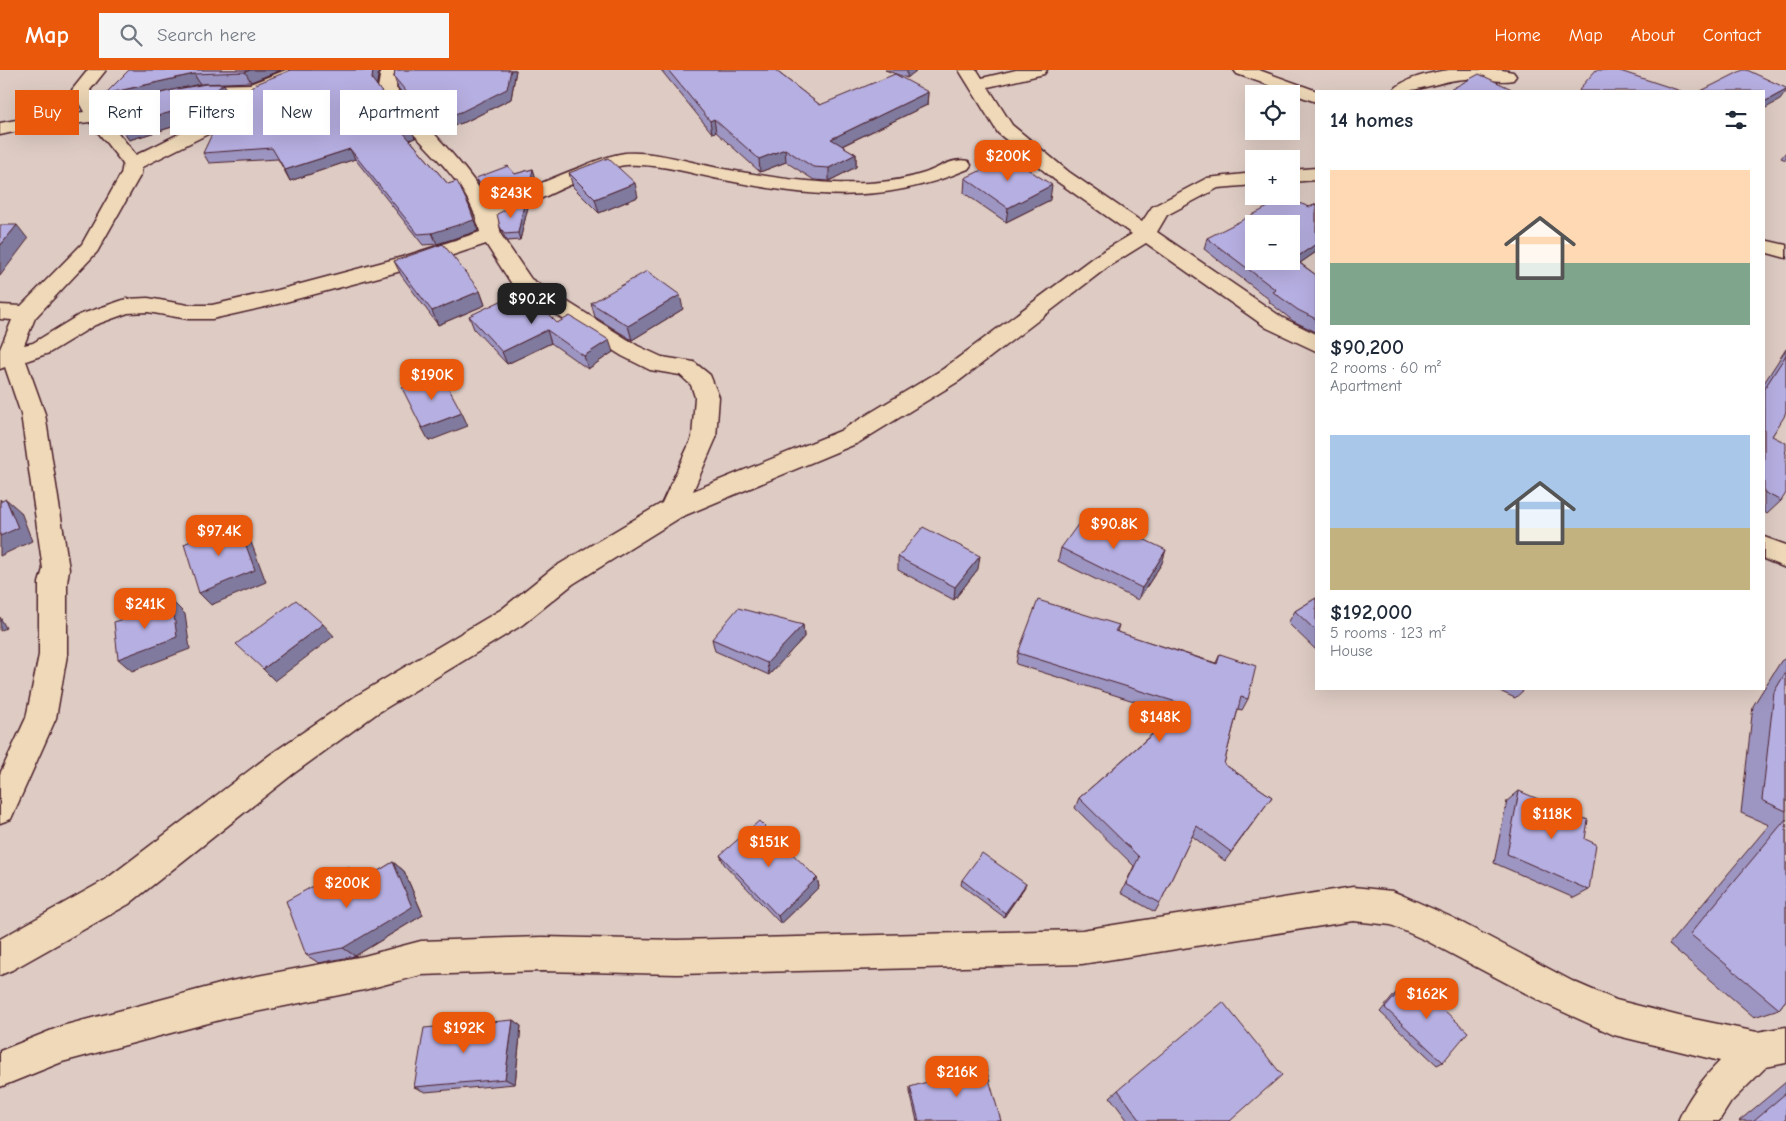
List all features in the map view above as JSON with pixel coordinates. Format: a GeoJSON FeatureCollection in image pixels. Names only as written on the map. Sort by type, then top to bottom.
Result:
{"type":"FeatureCollection","features":[{"type":"Feature","properties":{"kind":"street"},"geometry":{"type":"LineString","coordinates":[[75,90],[98,70]]}},
{"type":"Feature","properties":{"kind":"street"},"geometry":{"type":"LineString","coordinates":[[248,90],[301,70]]}},
{"type":"Feature","properties":{"kind":"street"},"geometry":{"type":"LineString","coordinates":[[390,70],[387,88],[408,117],[443,153],[472,190],[489,226],[523,284],[630,351],[658,364],[686,368],[702,381],[707,397],[704,438],[672,510]]}},
{"type":"Feature","properties":{"kind":"street"},"geometry":{"type":"LineString","coordinates":[[1038,70],[973,77],[1005,129],[1062,176],[1275,323],[1315,343]]}},
{"type":"Feature","properties":{"kind":"street"},"geometry":{"type":"LineString","coordinates":[[1243,70],[1315,97]]}},
{"type":"Feature","properties":{"kind":"street"},"geometry":{"type":"LineString","coordinates":[[1404,90],[1425,79],[1455,73],[1492,71],[1506,79]]}},
{"type":"Feature","properties":{"kind":"street"},"geometry":{"type":"LineString","coordinates":[[133,164],[203,129],[225,115],[254,89]]}},
{"type":"Feature","properties":{"kind":"street"},"geometry":{"type":"LineString","coordinates":[[0,128],[15,125]]}},
{"type":"Feature","properties":{"kind":"street"},"geometry":{"type":"LineString","coordinates":[[0,808],[41,718],[53,655],[53,584],[56,568],[33,414],[7,359],[26,314],[90,247],[132,174],[133,164],[110,135]]}},
{"type":"Feature","properties":{"kind":"street"},"geometry":{"type":"LineString","coordinates":[[7,359],[41,348],[87,320],[126,306],[148,304],[188,312],[212,312],[278,297],[413,260],[489,226],[576,175],[625,159],[668,162],[775,184],[839,189],[889,186],[939,176],[960,165]]}},
{"type":"Feature","properties":{"kind":"street"},"geometry":{"type":"LineString","coordinates":[[1300,175],[1315,174]]}},
{"type":"Feature","properties":{"kind":"street"},"geometry":{"type":"LineString","coordinates":[[0,958],[117,892],[282,764],[366,705],[512,617],[562,576],[672,510],[849,437],[951,375],[1102,261],[1146,235],[1159,211],[1214,182],[1245,180]]}},
{"type":"Feature","properties":{"kind":"street"},"geometry":{"type":"LineString","coordinates":[[1765,246],[1786,252]]}},
{"type":"Feature","properties":{"kind":"street"},"geometry":{"type":"LineString","coordinates":[[0,312],[26,314]]}},
{"type":"Feature","properties":{"kind":"street"},"geometry":{"type":"LineString","coordinates":[[1765,547],[1786,557]]}},
{"type":"Feature","properties":{"kind":"street"},"geometry":{"type":"LineString","coordinates":[[0,1069],[62,1044],[231,999],[364,973],[422,958],[542,954],[677,957],[1082,947],[1353,904],[1392,908],[1431,925],[1560,993],[1614,1017],[1679,1034],[1771,1047]]}},
{"type":"Feature","properties":{"kind":"street"},"geometry":{"type":"LineString","coordinates":[[1696,1121],[1718,1089],[1771,1047]]}},
{"type":"Feature","properties":{"kind":"building"},"geometry":{"type":"Polygon","coordinates":[[[129,70],[250,70],[245,72],[194,74],[123,90],[109,90],[129,70]]]}},
{"type":"Feature","properties":{"kind":"building"},"geometry":{"type":"Polygon","coordinates":[[[291,70],[373,70],[372,79],[380,90],[340,90],[340,135],[405,135],[448,184],[457,181],[474,220],[432,233],[418,234],[350,149],[285,170],[272,148],[203,153],[212,135],[253,135],[253,90],[249,90],[256,84],[291,70]]]}},
{"type":"Feature","properties":{"kind":"building"},"geometry":{"type":"Polygon","coordinates":[[[395,70],[511,70],[507,89],[457,113],[457,90],[405,90],[394,77],[395,70]]]}},
{"type":"Feature","properties":{"kind":"building"},"geometry":{"type":"Polygon","coordinates":[[[668,70],[775,70],[820,105],[895,74],[928,92],[831,139],[856,154],[829,168],[813,167],[785,149],[759,159],[714,119],[710,121],[668,70]]]}},
{"type":"Feature","properties":{"kind":"building"},"geometry":{"type":"Polygon","coordinates":[[[1596,70],[1617,70],[1678,90],[1580,90],[1596,70]]]}},
{"type":"Feature","properties":{"kind":"building"},"geometry":{"type":"Polygon","coordinates":[[[1743,70],[1747,70],[1786,88],[1786,90],[1765,101],[1765,90],[1703,90],[1743,70]]]}},
{"type":"Feature","properties":{"kind":"building"},"geometry":{"type":"Polygon","coordinates":[[[1479,74],[1514,90],[1450,90],[1479,74]]]}},
{"type":"Feature","properties":{"kind":"building"},"geometry":{"type":"Polygon","coordinates":[[[206,84],[224,84],[216,90],[173,90],[206,84]]]}},
{"type":"Feature","properties":{"kind":"building"},"geometry":{"type":"Polygon","coordinates":[[[170,91],[170,112],[160,115],[160,93],[170,91]]]}},
{"type":"Feature","properties":{"kind":"building"},"geometry":{"type":"Polygon","coordinates":[[[1009,157],[1052,185],[1008,208],[965,178],[1009,157]]]}},
{"type":"Feature","properties":{"kind":"building"},"geometry":{"type":"Polygon","coordinates":[[[608,158],[635,183],[595,199],[569,173],[608,158]]]}},
{"type":"Feature","properties":{"kind":"building"},"geometry":{"type":"Polygon","coordinates":[[[508,166],[515,174],[533,169],[531,178],[489,197],[476,178],[508,166]]]}},
{"type":"Feature","properties":{"kind":"building"},"geometry":{"type":"Polygon","coordinates":[[[525,200],[518,233],[505,234],[500,227],[497,214],[525,200]]]}},
{"type":"Feature","properties":{"kind":"building"},"geometry":{"type":"Polygon","coordinates":[[[1300,203],[1310,207],[1315,204],[1315,245],[1300,255],[1300,215],[1252,215],[1270,205],[1300,205],[1300,203]]]}},
{"type":"Feature","properties":{"kind":"building"},"geometry":{"type":"Polygon","coordinates":[[[1245,219],[1245,267],[1207,238],[1245,219]]]}},
{"type":"Feature","properties":{"kind":"building"},"geometry":{"type":"Polygon","coordinates":[[[0,225],[17,225],[0,246],[0,225]]]}},
{"type":"Feature","properties":{"kind":"building"},"geometry":{"type":"Polygon","coordinates":[[[443,244],[480,291],[432,311],[394,261],[443,244]]]}},
{"type":"Feature","properties":{"kind":"building"},"geometry":{"type":"Polygon","coordinates":[[[1300,263],[1315,274],[1315,318],[1298,310],[1273,292],[1276,290],[1249,270],[1300,270],[1300,263]]]}},
{"type":"Feature","properties":{"kind":"building"},"geometry":{"type":"Polygon","coordinates":[[[647,271],[680,295],[628,326],[591,303],[647,271]]]}},
{"type":"Feature","properties":{"kind":"building"},"geometry":{"type":"Polygon","coordinates":[[[524,290],[557,323],[570,316],[609,340],[584,356],[547,330],[502,352],[469,316],[524,290]]]}},
{"type":"Feature","properties":{"kind":"building"},"geometry":{"type":"Polygon","coordinates":[[[1786,355],[1786,411],[1772,436],[1786,443],[1786,493],[1781,501],[1765,493],[1765,387],[1786,355]]]}},
{"type":"Feature","properties":{"kind":"building"},"geometry":{"type":"Polygon","coordinates":[[[441,374],[462,413],[422,428],[402,388],[441,374]]]}},
{"type":"Feature","properties":{"kind":"building"},"geometry":{"type":"Polygon","coordinates":[[[6,499],[18,528],[0,536],[0,502],[6,499]]]}},
{"type":"Feature","properties":{"kind":"building"},"geometry":{"type":"Polygon","coordinates":[[[1087,512],[1166,550],[1142,588],[1061,548],[1087,512]]]}},
{"type":"Feature","properties":{"kind":"building"},"geometry":{"type":"Polygon","coordinates":[[[237,521],[255,570],[199,593],[184,544],[237,521]]]}},
{"type":"Feature","properties":{"kind":"building"},"geometry":{"type":"Polygon","coordinates":[[[923,527],[980,556],[955,587],[898,557],[923,527]]]}},
{"type":"Feature","properties":{"kind":"building"},"geometry":{"type":"Polygon","coordinates":[[[1315,599],[1315,630],[1295,611],[1315,599]]]}},
{"type":"Feature","properties":{"kind":"building"},"geometry":{"type":"Polygon","coordinates":[[[296,600],[323,624],[263,669],[236,644],[296,600]]]}},
{"type":"Feature","properties":{"kind":"building"},"geometry":{"type":"Polygon","coordinates":[[[1038,600],[1119,625],[1115,631],[1217,664],[1220,654],[1256,666],[1248,699],[1241,697],[1224,764],[1272,797],[1231,852],[1197,826],[1160,903],[1126,884],[1139,857],[1079,798],[1186,705],[1018,653],[1038,600]]]}},
{"type":"Feature","properties":{"kind":"building"},"geometry":{"type":"Polygon","coordinates":[[[172,601],[177,637],[118,659],[114,622],[172,601]]]}},
{"type":"Feature","properties":{"kind":"building"},"geometry":{"type":"Polygon","coordinates":[[[738,608],[803,625],[767,663],[712,639],[738,608]]]}},
{"type":"Feature","properties":{"kind":"building"},"geometry":{"type":"Polygon","coordinates":[[[1786,672],[1786,811],[1762,800],[1774,692],[1786,672]]]}},
{"type":"Feature","properties":{"kind":"building"},"geometry":{"type":"Polygon","coordinates":[[[1519,791],[1588,820],[1585,839],[1596,844],[1589,890],[1507,854],[1519,791]]]}},
{"type":"Feature","properties":{"kind":"building"},"geometry":{"type":"Polygon","coordinates":[[[1786,819],[1786,1000],[1779,1009],[1690,934],[1786,819]]]}},
{"type":"Feature","properties":{"kind":"building"},"geometry":{"type":"Polygon","coordinates":[[[759,821],[817,878],[778,916],[720,855],[759,821]]]}},
{"type":"Feature","properties":{"kind":"building"},"geometry":{"type":"Polygon","coordinates":[[[982,853],[1026,884],[1005,913],[962,880],[982,853]]]}},
{"type":"Feature","properties":{"kind":"building"},"geometry":{"type":"Polygon","coordinates":[[[393,862],[412,907],[343,948],[306,955],[286,901],[348,867],[355,885],[393,862]]]}},
{"type":"Feature","properties":{"kind":"building"},"geometry":{"type":"Polygon","coordinates":[[[1410,979],[1468,1032],[1443,1062],[1385,1008],[1410,979]]]}},
{"type":"Feature","properties":{"kind":"building"},"geometry":{"type":"Polygon","coordinates":[[[1223,1002],[1282,1075],[1230,1121],[1141,1121],[1118,1090],[1223,1002]]]}},
{"type":"Feature","properties":{"kind":"building"},"geometry":{"type":"Polygon","coordinates":[[[513,1020],[505,1079],[414,1087],[424,1028],[513,1020]]]}},
{"type":"Feature","properties":{"kind":"building"},"geometry":{"type":"Polygon","coordinates":[[[985,1065],[1001,1121],[919,1121],[910,1087],[985,1065]]]}},
{"type":"Feature","properties":{"kind":"building"},"geometry":{"type":"Polygon","coordinates":[[[1786,1093],[1786,1121],[1753,1121],[1786,1093]]]}}]}
